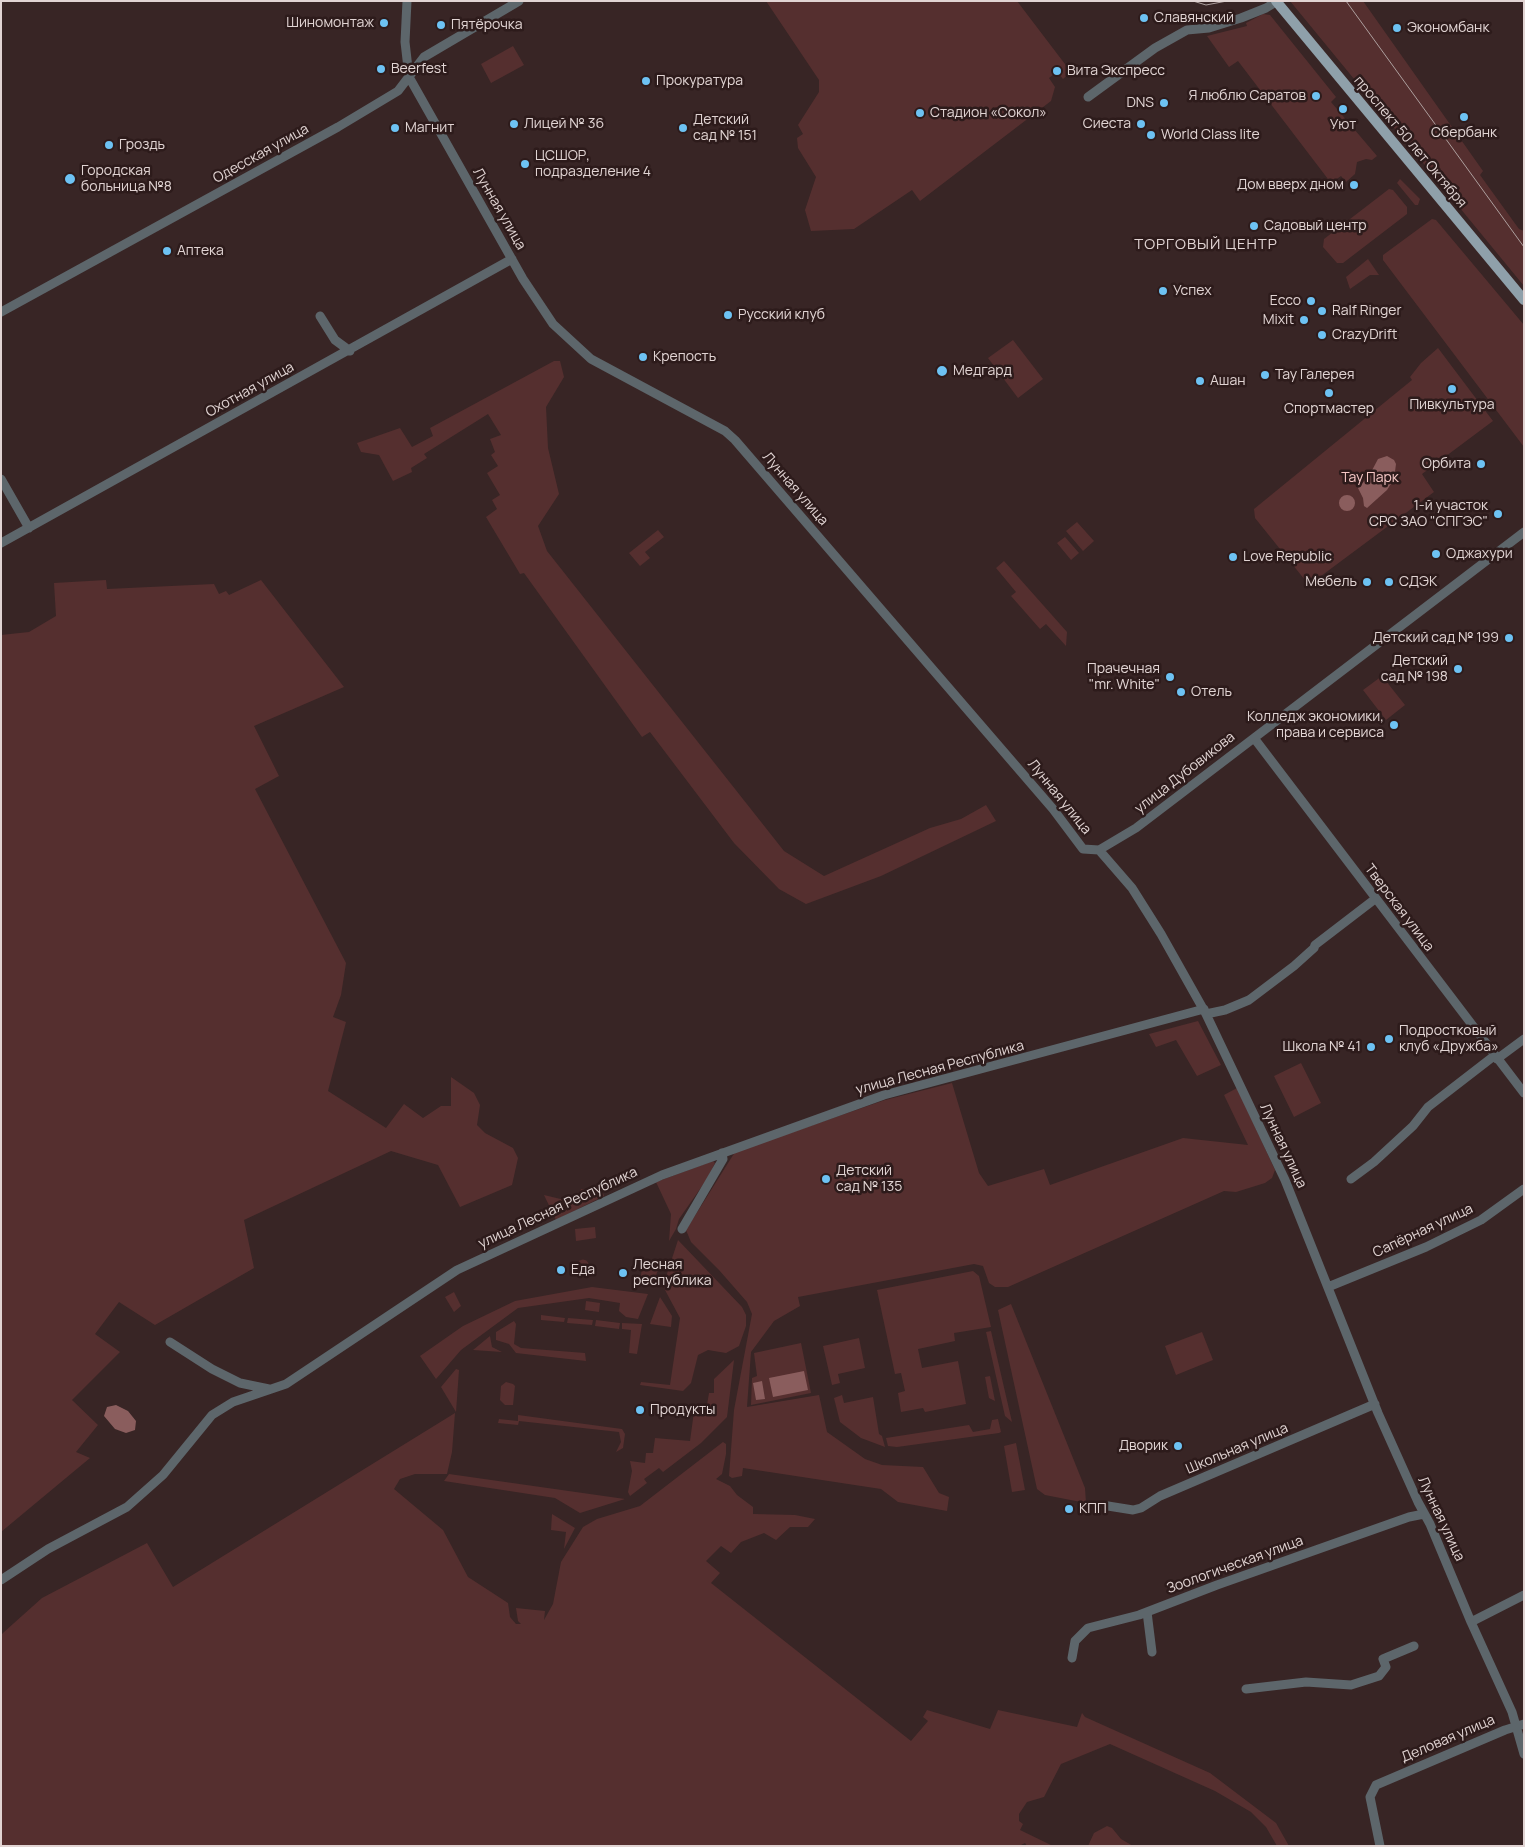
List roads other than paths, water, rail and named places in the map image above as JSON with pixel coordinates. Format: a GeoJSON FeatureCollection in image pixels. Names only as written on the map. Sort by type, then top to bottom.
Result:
{"type":"FeatureCollection","features":[{"type":"Feature","properties":{"kind":"main road","name":"проспект 50 лет Октября"},"geometry":{"type":"LineString","coordinates":[[1276,1],[1524,300]]}},
{"type":"Feature","properties":{"kind":"street"},"geometry":{"type":"LineString","coordinates":[[407,1],[405,42],[409,77]]}},
{"type":"Feature","properties":{"kind":"street","name":"Одесская улица"},"geometry":{"type":"LineString","coordinates":[[1,312],[338,127],[398,91],[424,57],[519,1]]}},
{"type":"Feature","properties":{"kind":"street"},"geometry":{"type":"LineString","coordinates":[[1088,97],[1155,48],[1187,30],[1209,28],[1233,21],[1266,8],[1276,1]]}},
{"type":"Feature","properties":{"kind":"street","name":"Лунная улица"},"geometry":{"type":"LineString","coordinates":[[409,77],[512,259],[553,324],[591,359],[725,431],[735,440],[1048,803],[1083,849],[1099,850],[1136,895],[1176,958],[1205,1012],[1285,1180],[1375,1404],[1471,1622],[1512,1712],[1520,1725],[1524,1754]]}},
{"type":"Feature","properties":{"kind":"street","name":"Охотная улица"},"geometry":{"type":"LineString","coordinates":[[1,543],[350,351],[512,259]]}},
{"type":"Feature","properties":{"kind":"street"},"geometry":{"type":"LineString","coordinates":[[320,316],[335,340],[350,351]]}},
{"type":"Feature","properties":{"kind":"street"},"geometry":{"type":"LineString","coordinates":[[1,479],[29,528]]}},
{"type":"Feature","properties":{"kind":"street","name":"улица Дубовикова"},"geometry":{"type":"LineString","coordinates":[[1099,850],[1136,828],[1524,532]]}},
{"type":"Feature","properties":{"kind":"street","name":"Тверская улица"},"geometry":{"type":"LineString","coordinates":[[1254,738],[1524,1093]]}},
{"type":"Feature","properties":{"kind":"street","name":"улица Лесная Республика"},"geometry":{"type":"LineString","coordinates":[[1,1580],[48,1549],[127,1507],[163,1475],[212,1415],[233,1402],[286,1384],[457,1270],[612,1196],[722,1152],[884,1095],[1205,1012],[1225,1010],[1249,1000],[1294,966],[1315,945],[1375,899]]}},
{"type":"Feature","properties":{"kind":"street"},"geometry":{"type":"LineString","coordinates":[[1351,1179],[1374,1162],[1414,1126],[1428,1107],[1524,1039]]}},
{"type":"Feature","properties":{"kind":"street"},"geometry":{"type":"LineString","coordinates":[[682,1229],[723,1159],[722,1152]]}},
{"type":"Feature","properties":{"kind":"street","name":"Сапёрная улица"},"geometry":{"type":"LineString","coordinates":[[1328,1287],[1426,1247],[1481,1220],[1524,1190]]}},
{"type":"Feature","properties":{"kind":"street"},"geometry":{"type":"LineString","coordinates":[[170,1342],[212,1369],[240,1383],[275,1389]]}},
{"type":"Feature","properties":{"kind":"street","name":"Школьная улица"},"geometry":{"type":"LineString","coordinates":[[1108,1506],[1133,1510],[1141,1508],[1160,1496],[1375,1404]]}},
{"type":"Feature","properties":{"kind":"street","name":"Зоологическая улица"},"geometry":{"type":"LineString","coordinates":[[1072,1658],[1075,1641],[1088,1628],[1147,1612],[1408,1517],[1424,1514]]}},
{"type":"Feature","properties":{"kind":"street"},"geometry":{"type":"LineString","coordinates":[[1471,1622],[1524,1595]]}},
{"type":"Feature","properties":{"kind":"street"},"geometry":{"type":"LineString","coordinates":[[1147,1612],[1152,1652]]}},
{"type":"Feature","properties":{"kind":"street"},"geometry":{"type":"LineString","coordinates":[[1246,1689],[1306,1682],[1351,1685],[1379,1676],[1386,1667],[1384,1658],[1414,1646]]}},
{"type":"Feature","properties":{"kind":"street","name":"Деловая улица"},"geometry":{"type":"LineString","coordinates":[[1380,1846],[1370,1797],[1376,1785],[1383,1780],[1520,1725]]}},
{"type":"Feature","properties":{"kind":"tram line"},"geometry":{"type":"LineString","coordinates":[[1193,1],[1206,5],[1227,1]]}},
{"type":"Feature","properties":{"kind":"tram line"},"geometry":{"type":"LineString","coordinates":[[1346,1],[1524,247]]}},
{"type":"Feature","properties":{"kind":"place","name":"Славянский"},"geometry":{"type":"Point","coordinates":[1144,18]}},
{"type":"Feature","properties":{"kind":"place","name":"Шиномонтаж"},"geometry":{"type":"Point","coordinates":[384,23]}},
{"type":"Feature","properties":{"kind":"place","name":"Пятёрочка"},"geometry":{"type":"Point","coordinates":[441,25]}},
{"type":"Feature","properties":{"kind":"place","name":"Экономбанк"},"geometry":{"type":"Point","coordinates":[1397,28]}},
{"type":"Feature","properties":{"kind":"place","name":"Beerfest"},"geometry":{"type":"Point","coordinates":[381,69]}},
{"type":"Feature","properties":{"kind":"place","name":"Вита Экспресс"},"geometry":{"type":"Point","coordinates":[1057,71]}},
{"type":"Feature","properties":{"kind":"place","name":"Прокуратура"},"geometry":{"type":"Point","coordinates":[646,81]}},
{"type":"Feature","properties":{"kind":"place","name":"Я люблю Саратов"},"geometry":{"type":"Point","coordinates":[1316,96]}},
{"type":"Feature","properties":{"kind":"place","name":"DNS"},"geometry":{"type":"Point","coordinates":[1164,103]}},
{"type":"Feature","properties":{"kind":"place","name":"Уют"},"geometry":{"type":"Point","coordinates":[1343,109]}},
{"type":"Feature","properties":{"kind":"place","name":"Стадион «Сокол»"},"geometry":{"type":"Point","coordinates":[920,113]}},
{"type":"Feature","properties":{"kind":"place","name":"Сбербанк"},"geometry":{"type":"Point","coordinates":[1464,117]}},
{"type":"Feature","properties":{"kind":"place","name":"Лицей № 36"},"geometry":{"type":"Point","coordinates":[514,124]}},
{"type":"Feature","properties":{"kind":"place","name":"Сиеста"},"geometry":{"type":"Point","coordinates":[1141,124]}},
{"type":"Feature","properties":{"kind":"place","name":"Магнит"},"geometry":{"type":"Point","coordinates":[395,128]}},
{"type":"Feature","properties":{"kind":"place","name":"Детский сад № 151"},"geometry":{"type":"Point","coordinates":[683,128]}},
{"type":"Feature","properties":{"kind":"place","name":"World Class lite"},"geometry":{"type":"Point","coordinates":[1151,135]}},
{"type":"Feature","properties":{"kind":"place","name":"Гроздь"},"geometry":{"type":"Point","coordinates":[109,145]}},
{"type":"Feature","properties":{"kind":"place","name":"ЦСШОР, подразделение 4"},"geometry":{"type":"Point","coordinates":[525,164]}},
{"type":"Feature","properties":{"kind":"place","name":"Городская больница №8"},"geometry":{"type":"Point","coordinates":[70,179]}},
{"type":"Feature","properties":{"kind":"place","name":"Дом вверх дном"},"geometry":{"type":"Point","coordinates":[1354,185]}},
{"type":"Feature","properties":{"kind":"place","name":"Садовый центр"},"geometry":{"type":"Point","coordinates":[1254,226]}},
{"type":"Feature","properties":{"kind":"place","name":"Аптека"},"geometry":{"type":"Point","coordinates":[167,251]}},
{"type":"Feature","properties":{"kind":"place","name":"Успех"},"geometry":{"type":"Point","coordinates":[1163,291]}},
{"type":"Feature","properties":{"kind":"place","name":"Ecco"},"geometry":{"type":"Point","coordinates":[1311,301]}},
{"type":"Feature","properties":{"kind":"place","name":"Ralf Ringer"},"geometry":{"type":"Point","coordinates":[1322,311]}},
{"type":"Feature","properties":{"kind":"place","name":"Русский клуб"},"geometry":{"type":"Point","coordinates":[728,315]}},
{"type":"Feature","properties":{"kind":"place","name":"Mixit"},"geometry":{"type":"Point","coordinates":[1304,320]}},
{"type":"Feature","properties":{"kind":"place","name":"CrazyDrift"},"geometry":{"type":"Point","coordinates":[1322,335]}},
{"type":"Feature","properties":{"kind":"place","name":"Крепость"},"geometry":{"type":"Point","coordinates":[643,357]}},
{"type":"Feature","properties":{"kind":"place","name":"Медгард"},"geometry":{"type":"Point","coordinates":[942,371]}},
{"type":"Feature","properties":{"kind":"place","name":"Тау Галерея"},"geometry":{"type":"Point","coordinates":[1265,375]}},
{"type":"Feature","properties":{"kind":"place","name":"Ашан"},"geometry":{"type":"Point","coordinates":[1200,381]}},
{"type":"Feature","properties":{"kind":"place","name":"Пивкультура"},"geometry":{"type":"Point","coordinates":[1452,389]}},
{"type":"Feature","properties":{"kind":"place","name":"Спортмастер"},"geometry":{"type":"Point","coordinates":[1329,393]}},
{"type":"Feature","properties":{"kind":"place","name":"Орбита"},"geometry":{"type":"Point","coordinates":[1481,464]}},
{"type":"Feature","properties":{"kind":"place","name":"1-й участок СРС ЗАО \"СПГЭС\""},"geometry":{"type":"Point","coordinates":[1498,514]}},
{"type":"Feature","properties":{"kind":"place","name":"Оджахури"},"geometry":{"type":"Point","coordinates":[1436,554]}},
{"type":"Feature","properties":{"kind":"place","name":"Love Republic"},"geometry":{"type":"Point","coordinates":[1233,557]}},
{"type":"Feature","properties":{"kind":"place","name":"Мебель"},"geometry":{"type":"Point","coordinates":[1367,582]}},
{"type":"Feature","properties":{"kind":"place","name":"СДЭК"},"geometry":{"type":"Point","coordinates":[1389,582]}},
{"type":"Feature","properties":{"kind":"place","name":"Детский сад № 199"},"geometry":{"type":"Point","coordinates":[1509,638]}},
{"type":"Feature","properties":{"kind":"place","name":"Детский сад № 198"},"geometry":{"type":"Point","coordinates":[1458,669]}},
{"type":"Feature","properties":{"kind":"place","name":"Прачечная \"mr. White\""},"geometry":{"type":"Point","coordinates":[1170,677]}},
{"type":"Feature","properties":{"kind":"place","name":"Отель"},"geometry":{"type":"Point","coordinates":[1181,692]}},
{"type":"Feature","properties":{"kind":"place","name":"Колледж экономики, права и сервиса"},"geometry":{"type":"Point","coordinates":[1394,725]}},
{"type":"Feature","properties":{"kind":"place","name":"Подростковый клуб «Дружба»"},"geometry":{"type":"Point","coordinates":[1389,1039]}},
{"type":"Feature","properties":{"kind":"place","name":"Школа № 41"},"geometry":{"type":"Point","coordinates":[1371,1047]}},
{"type":"Feature","properties":{"kind":"place","name":"Детский сад № 135"},"geometry":{"type":"Point","coordinates":[826,1179]}},
{"type":"Feature","properties":{"kind":"place","name":"Еда"},"geometry":{"type":"Point","coordinates":[561,1270]}},
{"type":"Feature","properties":{"kind":"place","name":"Лесная республика"},"geometry":{"type":"Point","coordinates":[623,1273]}},
{"type":"Feature","properties":{"kind":"place","name":"Продукты"},"geometry":{"type":"Point","coordinates":[640,1410]}},
{"type":"Feature","properties":{"kind":"place","name":"Дворик"},"geometry":{"type":"Point","coordinates":[1178,1446]}},
{"type":"Feature","properties":{"kind":"place","name":"КПП"},"geometry":{"type":"Point","coordinates":[1069,1509]}},
{"type":"Feature","properties":{"kind":"district","name":"ТОРГОВЫЙ ЦЕНТР"},"geometry":{"type":"Point","coordinates":[1206,245]}},
{"type":"Feature","properties":{"kind":"park label","name":"Тау Парк"},"geometry":{"type":"Point","coordinates":[1370,478]}}]}
